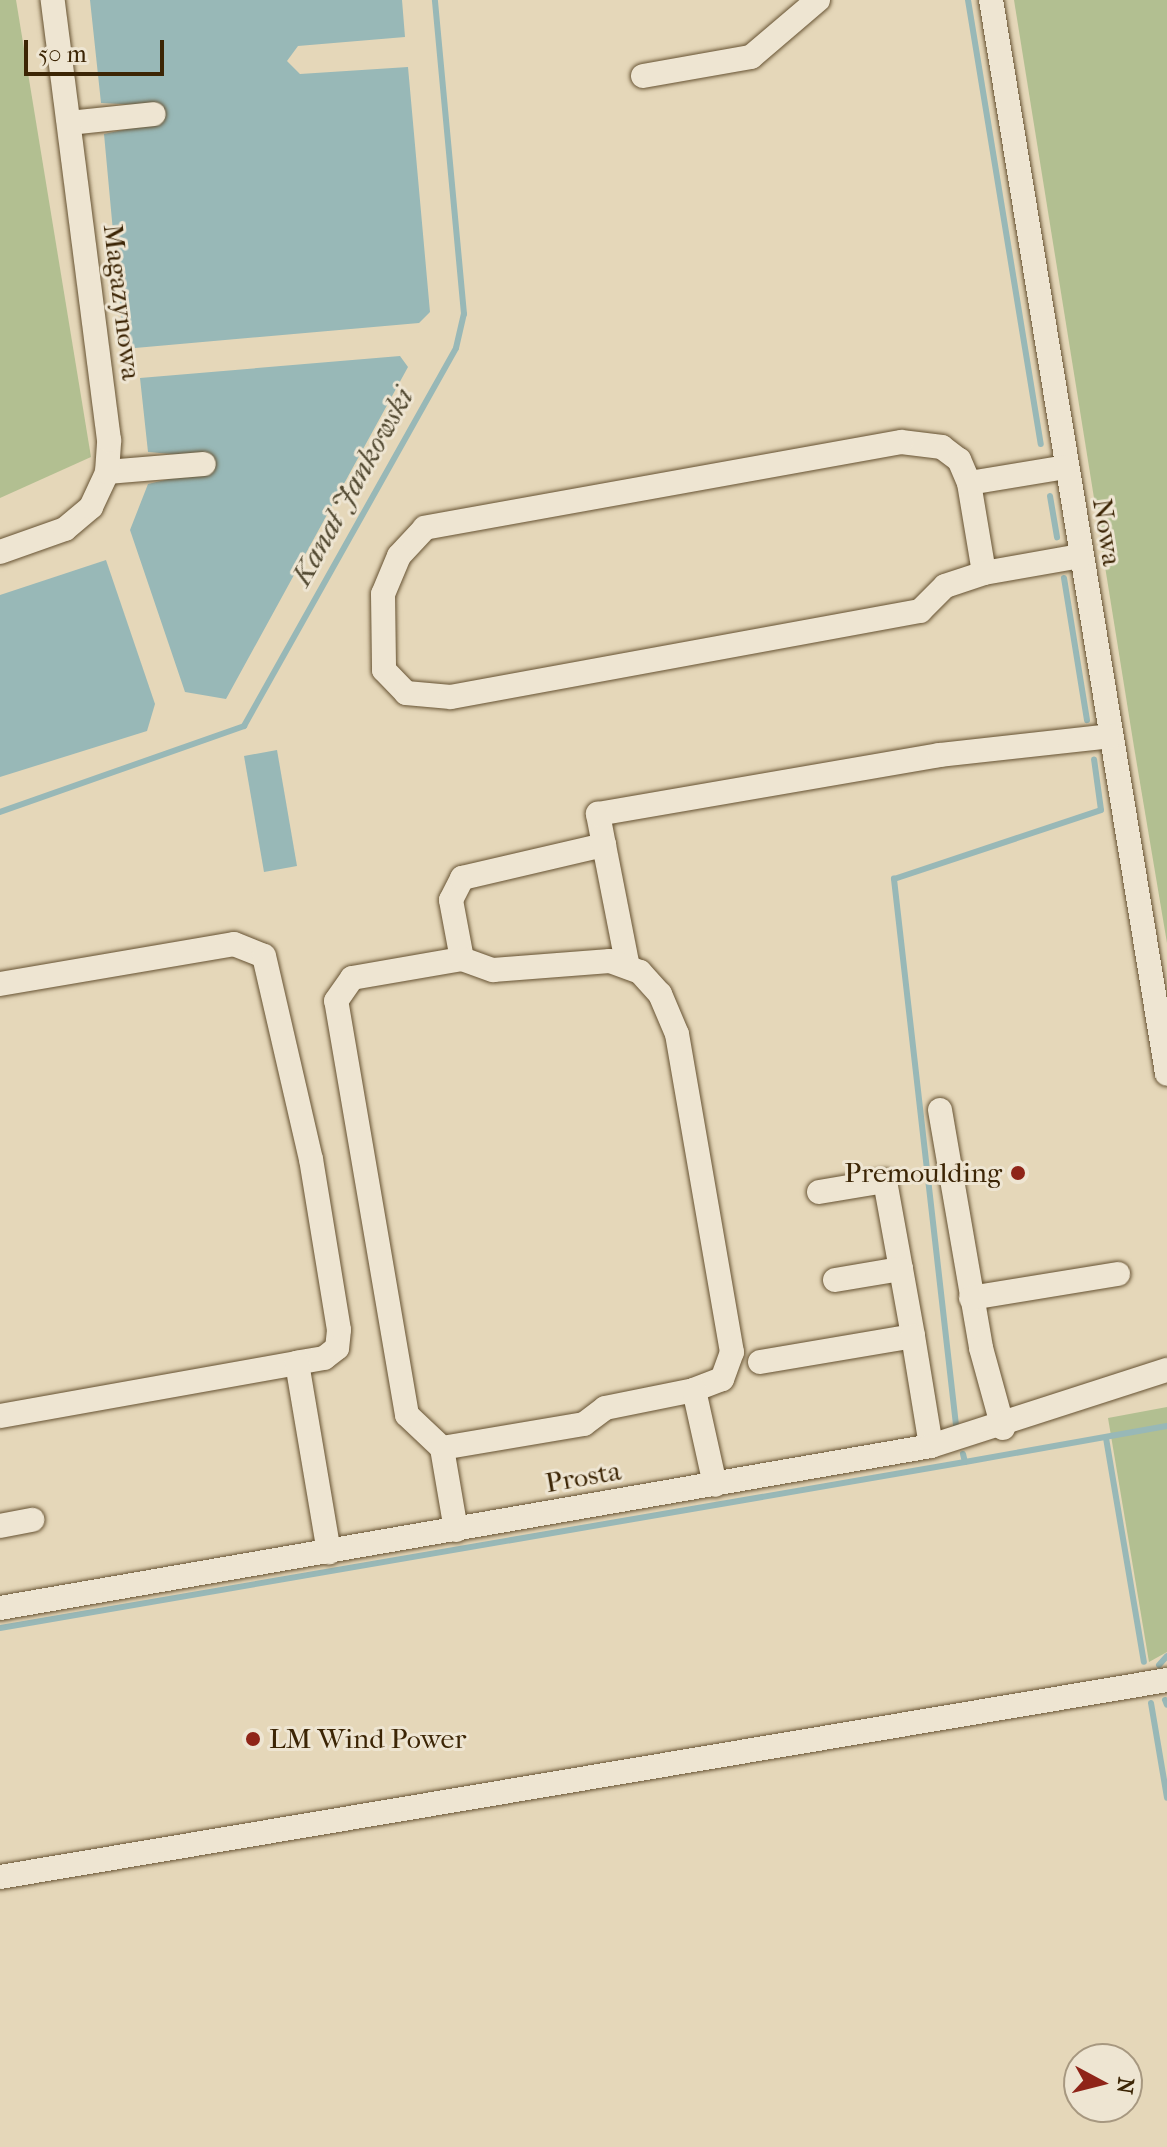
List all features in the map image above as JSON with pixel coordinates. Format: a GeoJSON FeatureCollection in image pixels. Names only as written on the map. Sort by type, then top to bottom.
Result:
{"type":"FeatureCollection","features":[{"type":"Feature","properties":{"kind":"street","name":"Magazynowa"},"geometry":{"type":"LineString","coordinates":[[53,0],[107,472]]}},
{"type":"Feature","properties":{"kind":"street"},"geometry":{"type":"LineString","coordinates":[[643,76],[751,57],[818,0]]}},
{"type":"Feature","properties":{"kind":"street","name":"Nowa"},"geometry":{"type":"LineString","coordinates":[[991,0],[1167,1074]]}},
{"type":"Feature","properties":{"kind":"street"},"geometry":{"type":"LineString","coordinates":[[69,123],[154,114]]}},
{"type":"Feature","properties":{"kind":"street"},"geometry":{"type":"LineString","coordinates":[[984,573],[969,483],[959,460],[942,447],[886,443],[425,528],[399,556],[383,594],[384,670],[406,693],[451,697],[920,611],[945,586],[984,573],[1080,556]]}},
{"type":"Feature","properties":{"kind":"street"},"geometry":{"type":"LineString","coordinates":[[0,552],[65,529],[91,507],[107,472],[204,464]]}},
{"type":"Feature","properties":{"kind":"street"},"geometry":{"type":"LineString","coordinates":[[969,483],[1066,467]]}},
{"type":"Feature","properties":{"kind":"street"},"geometry":{"type":"LineString","coordinates":[[628,967],[598,814],[939,755],[1111,736]]}},
{"type":"Feature","properties":{"kind":"street"},"geometry":{"type":"LineString","coordinates":[[462,959],[451,900],[462,878],[604,845]]}},
{"type":"Feature","properties":{"kind":"street"},"geometry":{"type":"LineString","coordinates":[[0,984],[234,944],[264,956],[311,1159],[339,1330],[337,1348],[324,1358],[0,1416]]}},
{"type":"Feature","properties":{"kind":"street"},"geometry":{"type":"LineString","coordinates":[[442,1448],[584,1424],[605,1408],[694,1390],[722,1379],[732,1352],[677,1034],[660,994],[628,967],[610,961],[493,970],[462,959],[352,978],[336,1001],[407,1415],[442,1448],[456,1530]]}},
{"type":"Feature","properties":{"kind":"street"},"geometry":{"type":"LineString","coordinates":[[940,1110],[971,1298],[1003,1428]]}},
{"type":"Feature","properties":{"kind":"street"},"geometry":{"type":"LineString","coordinates":[[819,1192],[885,1181],[931,1446]]}},
{"type":"Feature","properties":{"kind":"street"},"geometry":{"type":"LineString","coordinates":[[835,1280],[901,1269]]}},
{"type":"Feature","properties":{"kind":"street"},"geometry":{"type":"LineString","coordinates":[[971,1298],[1118,1274]]}},
{"type":"Feature","properties":{"kind":"street"},"geometry":{"type":"LineString","coordinates":[[760,1362],[913,1336]]}},
{"type":"Feature","properties":{"kind":"street"},"geometry":{"type":"LineString","coordinates":[[297,1363],[329,1552]]}},
{"type":"Feature","properties":{"kind":"street","name":"Prosta"},"geometry":{"type":"LineString","coordinates":[[0,1608],[931,1446],[1003,1428],[1167,1370]]}},
{"type":"Feature","properties":{"kind":"street"},"geometry":{"type":"LineString","coordinates":[[694,1390],[715,1485]]}},
{"type":"Feature","properties":{"kind":"street"},"geometry":{"type":"LineString","coordinates":[[0,1526],[32,1520]]}},
{"type":"Feature","properties":{"kind":"street"},"geometry":{"type":"LineString","coordinates":[[0,1877],[1167,1680]]}},
{"type":"Feature","properties":{"kind":"green space"},"geometry":{"type":"Polygon","coordinates":[[[0,0],[16,0],[91,457],[0,498],[0,0]]]}},
{"type":"Feature","properties":{"kind":"green space"},"geometry":{"type":"Polygon","coordinates":[[[1014,0],[1167,0],[1167,943],[1134,747],[1014,0]]]}},
{"type":"Feature","properties":{"kind":"green space"},"geometry":{"type":"Polygon","coordinates":[[[1167,1407],[1167,1652],[1149,1662],[1108,1418],[1167,1407]]]}},
{"type":"Feature","properties":{"kind":"water"},"geometry":{"type":"Polygon","coordinates":[[[90,0],[402,0],[405,37],[298,46],[287,61],[300,74],[408,67],[430,312],[419,323],[135,348],[123,340],[104,134],[161,122],[160,106],[101,103],[90,0]]]}},
{"type":"Feature","properties":{"kind":"water"},"geometry":{"type":"Polygon","coordinates":[[[400,356],[408,367],[226,699],[185,692],[130,530],[148,484],[207,470],[207,457],[148,452],[140,378],[400,356]]]}},
{"type":"Feature","properties":{"kind":"water"},"geometry":{"type":"Polygon","coordinates":[[[106,560],[155,704],[147,731],[0,777],[0,595],[106,560]]]}},
{"type":"Feature","properties":{"kind":"water"},"geometry":{"type":"Polygon","coordinates":[[[277,750],[297,866],[264,872],[244,756],[277,750]]]}},
{"type":"Feature","properties":{"kind":"waterway","name":"Kanał Jankowski"},"geometry":{"type":"LineString","coordinates":[[0,812],[244,726],[456,348],[464,314],[435,0]]}},
{"type":"Feature","properties":{"kind":"waterway"},"geometry":{"type":"LineString","coordinates":[[968,0],[1041,444]]}},
{"type":"Feature","properties":{"kind":"waterway"},"geometry":{"type":"LineString","coordinates":[[1050,496],[1057,537]]}},
{"type":"Feature","properties":{"kind":"waterway"},"geometry":{"type":"LineString","coordinates":[[1064,578],[1087,720]]}},
{"type":"Feature","properties":{"kind":"waterway"},"geometry":{"type":"LineString","coordinates":[[956,1425],[894,879],[1101,810],[1094,759]]}},
{"type":"Feature","properties":{"kind":"waterway"},"geometry":{"type":"LineString","coordinates":[[963,1454],[965,1462],[1167,1426]]}},
{"type":"Feature","properties":{"kind":"waterway"},"geometry":{"type":"LineString","coordinates":[[1106,1438],[1144,1662]]}},
{"type":"Feature","properties":{"kind":"waterway"},"geometry":{"type":"LineString","coordinates":[[0,1628],[965,1462]]}},
{"type":"Feature","properties":{"kind":"waterway"},"geometry":{"type":"LineString","coordinates":[[1159,1665],[1167,1656]]}},
{"type":"Feature","properties":{"kind":"waterway"},"geometry":{"type":"LineString","coordinates":[[1165,1700],[1167,1705]]}},
{"type":"Feature","properties":{"kind":"waterway"},"geometry":{"type":"LineString","coordinates":[[1151,1703],[1167,1798]]}},
{"type":"Feature","properties":{"kind":"place","name":"Premoulding"},"geometry":{"type":"Point","coordinates":[1018,1173]}},
{"type":"Feature","properties":{"kind":"place","name":"LM Wind Power"},"geometry":{"type":"Point","coordinates":[253,1739]}}]}
